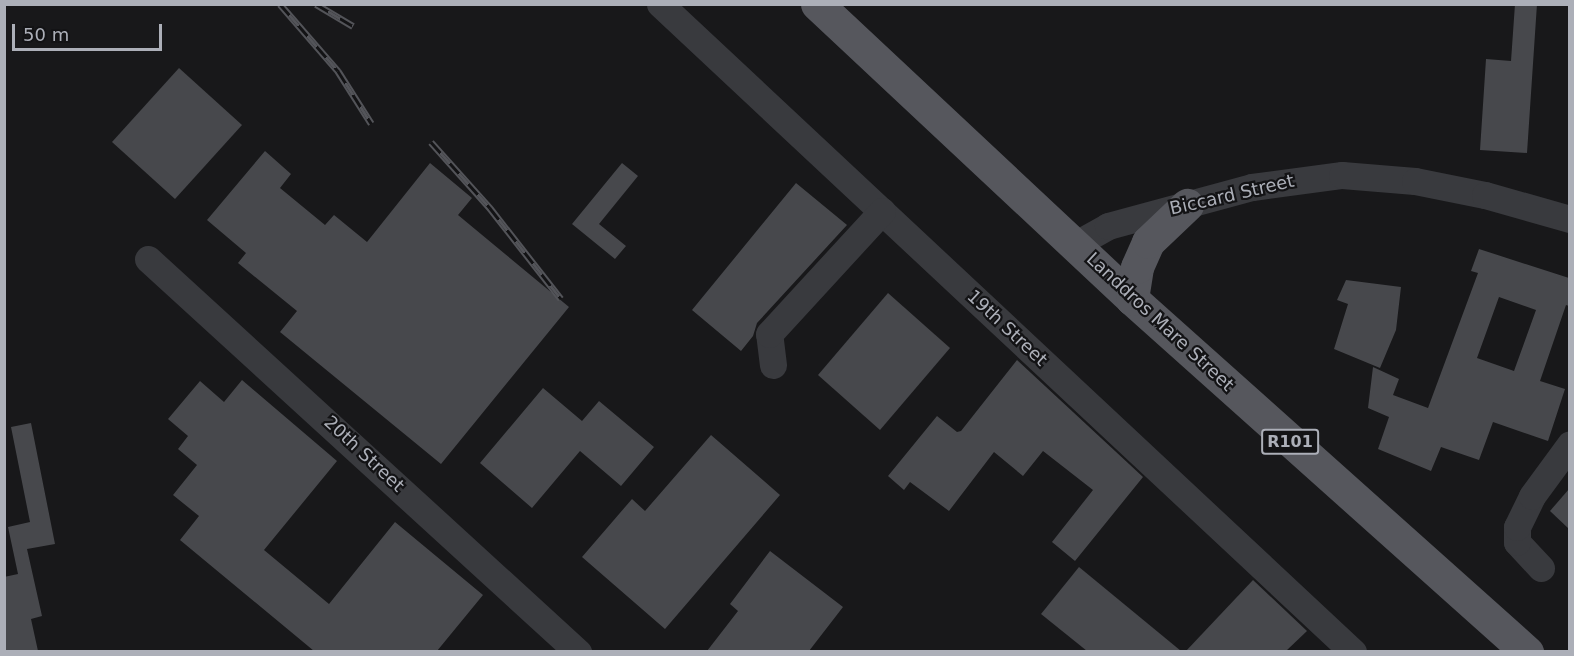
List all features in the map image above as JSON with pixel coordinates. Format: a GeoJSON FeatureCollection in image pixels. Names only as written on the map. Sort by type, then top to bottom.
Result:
{"type":"FeatureCollection","features":[{"type":"Feature","properties":{"kind":"main road","name":"Landdros Mare Street"},"geometry":{"type":"LineString","coordinates":[[817,4],[1076,244],[1132,299],[1518,646]]}},
{"type":"Feature","properties":{"kind":"main road"},"geometry":{"type":"LineString","coordinates":[[1132,299],[1137,267],[1148,242],[1187,205]]}},
{"type":"Feature","properties":{"kind":"street","name":"19th Street"},"geometry":{"type":"LineString","coordinates":[[661,5],[1353,651]]}},
{"type":"Feature","properties":{"kind":"street","name":"Biccard Street"},"geometry":{"type":"LineString","coordinates":[[1076,244],[1108,226],[1252,187],[1342,175],[1415,181],[1485,195],[1569,219]]}},
{"type":"Feature","properties":{"kind":"street"},"geometry":{"type":"LineString","coordinates":[[773,365],[769,334],[882,211]]}},
{"type":"Feature","properties":{"kind":"street","name":"20th Street"},"geometry":{"type":"LineString","coordinates":[[148,259],[578,651]]}},
{"type":"Feature","properties":{"kind":"street"},"geometry":{"type":"LineString","coordinates":[[1541,568],[1517,542],[1517,527],[1532,496],[1569,444]]}},
{"type":"Feature","properties":{"kind":"building"},"geometry":{"type":"Polygon","coordinates":[[[1515,4],[1537,4],[1527,153],[1480,150],[1486,59],[1511,61],[1515,4]]]}},
{"type":"Feature","properties":{"kind":"building"},"geometry":{"type":"Polygon","coordinates":[[[179,68],[242,125],[175,199],[112,142],[179,68]]]}},
{"type":"Feature","properties":{"kind":"building"},"geometry":{"type":"Polygon","coordinates":[[[265,151],[291,174],[280,188],[325,225],[334,215],[367,242],[430,163],[472,198],[458,215],[569,307],[441,464],[280,332],[297,311],[238,263],[246,253],[207,220],[265,151]]]}},
{"type":"Feature","properties":{"kind":"building"},"geometry":{"type":"Polygon","coordinates":[[[622,163],[638,176],[599,224],[626,246],[615,259],[572,224],[622,163]]]}},
{"type":"Feature","properties":{"kind":"building"},"geometry":{"type":"Polygon","coordinates":[[[796,183],[847,225],[757,323],[753,336],[741,351],[692,310],[796,183]]]}},
{"type":"Feature","properties":{"kind":"building"},"geometry":{"type":"Polygon","coordinates":[[[1479,249],[1569,278],[1569,306],[1566,305],[1540,381],[1565,389],[1548,441],[1493,422],[1479,460],[1441,447],[1431,471],[1378,449],[1389,417],[1368,408],[1373,367],[1399,379],[1393,395],[1428,408],[1478,273],[1471,271],[1479,249]],[[1499,297],[1477,358],[1514,371],[1536,310],[1499,297]]]}},
{"type":"Feature","properties":{"kind":"building"},"geometry":{"type":"Polygon","coordinates":[[[1346,280],[1401,287],[1396,330],[1380,368],[1334,349],[1348,304],[1337,300],[1346,280]]]}},
{"type":"Feature","properties":{"kind":"building"},"geometry":{"type":"Polygon","coordinates":[[[888,293],[950,348],[880,430],[818,375],[888,293]]]}},
{"type":"Feature","properties":{"kind":"building"},"geometry":{"type":"Polygon","coordinates":[[[1017,360],[1143,477],[1075,561],[1052,542],[1093,490],[1043,451],[1023,476],[994,452],[949,511],[910,482],[904,490],[888,476],[937,416],[957,432],[961,431],[1017,360]]]}},
{"type":"Feature","properties":{"kind":"building"},"geometry":{"type":"Polygon","coordinates":[[[242,380],[337,461],[264,550],[329,604],[395,522],[483,595],[437,651],[314,651],[180,540],[199,516],[173,495],[197,465],[178,449],[188,436],[168,419],[200,381],[224,402],[242,380]]]}},
{"type":"Feature","properties":{"kind":"building"},"geometry":{"type":"Polygon","coordinates":[[[543,388],[582,421],[599,401],[654,447],[621,486],[580,451],[532,508],[480,463],[543,388]]]}},
{"type":"Feature","properties":{"kind":"building"},"geometry":{"type":"Polygon","coordinates":[[[31,423],[55,544],[27,549],[42,616],[31,619],[38,651],[4,651],[4,577],[18,574],[8,527],[30,522],[11,427],[31,423]]]}},
{"type":"Feature","properties":{"kind":"building"},"geometry":{"type":"Polygon","coordinates":[[[711,435],[780,495],[665,629],[582,557],[632,499],[645,511],[711,435]]]}},
{"type":"Feature","properties":{"kind":"building"},"geometry":{"type":"Polygon","coordinates":[[[1569,489],[1569,529],[1550,511],[1569,489]]]}},
{"type":"Feature","properties":{"kind":"building"},"geometry":{"type":"Polygon","coordinates":[[[770,551],[843,607],[809,651],[707,651],[738,611],[730,604],[770,551]]]}},
{"type":"Feature","properties":{"kind":"building"},"geometry":{"type":"Polygon","coordinates":[[[1079,567],[1181,651],[1087,651],[1041,614],[1079,567]]]}},
{"type":"Feature","properties":{"kind":"building"},"geometry":{"type":"Polygon","coordinates":[[[1253,580],[1307,631],[1286,651],[1186,651],[1253,580]]]}},
{"type":"Feature","properties":{"kind":"railway"},"geometry":{"type":"LineString","coordinates":[[280,4],[338,71],[371,123]]}},
{"type":"Feature","properties":{"kind":"railway"},"geometry":{"type":"LineString","coordinates":[[316,4],[353,26]]}},
{"type":"Feature","properties":{"kind":"railway"},"geometry":{"type":"LineString","coordinates":[[431,142],[490,208],[561,299]]}}]}
